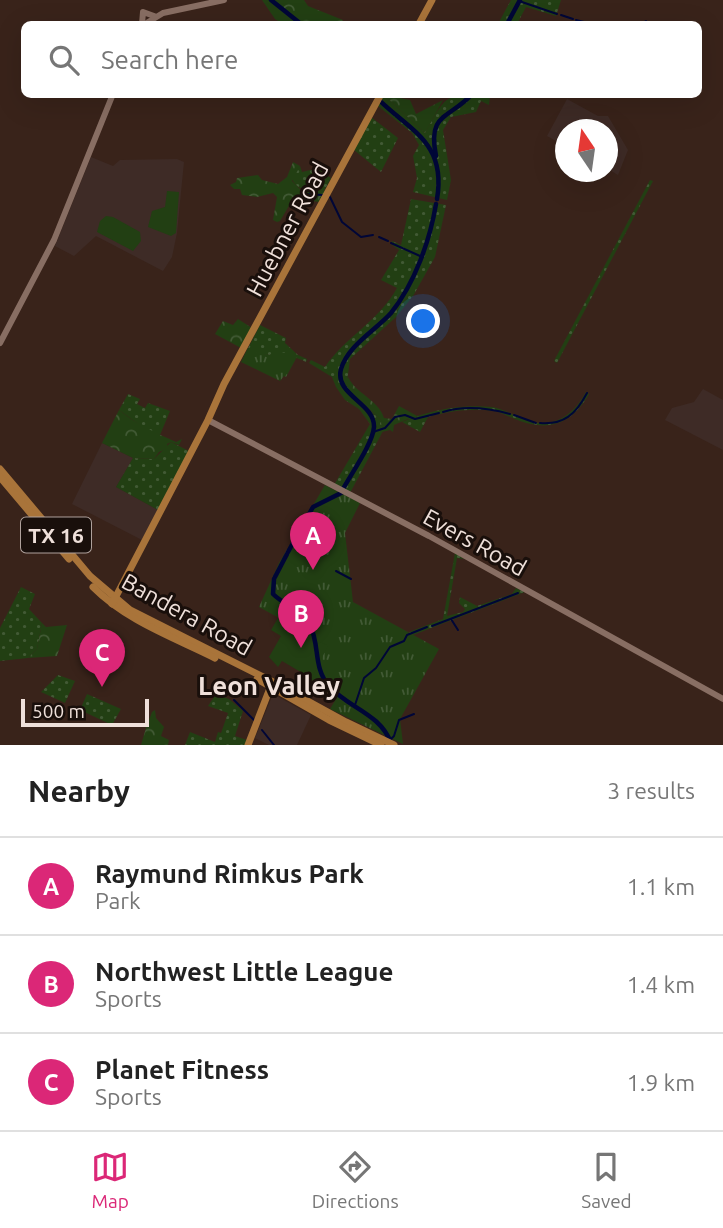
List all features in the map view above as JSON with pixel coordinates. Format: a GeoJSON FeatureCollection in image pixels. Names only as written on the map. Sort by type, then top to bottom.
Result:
{"type":"FeatureCollection","features":[{"type":"Feature","properties":{"kind":"main road"},"geometry":{"type":"LineString","coordinates":[[143,21],[143,12],[156,16],[224,0]]}},
{"type":"Feature","properties":{"kind":"main road"},"geometry":{"type":"LineString","coordinates":[[421,21],[432,0]]}},
{"type":"Feature","properties":{"kind":"main road"},"geometry":{"type":"LineString","coordinates":[[0,343],[54,240],[111,98]]}},
{"type":"Feature","properties":{"kind":"main road","name":"Huebner Road"},"geometry":{"type":"LineString","coordinates":[[113,601],[226,382],[379,98]]}},
{"type":"Feature","properties":{"kind":"main road","name":"Evers Road"},"geometry":{"type":"LineString","coordinates":[[209,418],[723,699]]}},
{"type":"Feature","properties":{"kind":"main road","name":"Bandera Road"},"geometry":{"type":"LineString","coordinates":[[0,468],[76,564]]}},
{"type":"Feature","properties":{"kind":"main road","name":"Bandera Road"},"geometry":{"type":"LineString","coordinates":[[0,477],[76,564],[113,601],[136,619],[195,646],[272,689],[346,722],[382,743],[394,745]]}},
{"type":"Feature","properties":{"kind":"main road"},"geometry":{"type":"LineString","coordinates":[[248,745],[272,689]]}},
{"type":"Feature","properties":{"kind":"shaded area"},"geometry":{"type":"Polygon","coordinates":[[[567,99],[598,116],[608,116],[610,119],[556,119],[567,99]]]}},
{"type":"Feature","properties":{"kind":"shaded area"},"geometry":{"type":"Polygon","coordinates":[[[555,121],[555,140],[547,136],[555,121]]]}},
{"type":"Feature","properties":{"kind":"shaded area"},"geometry":{"type":"Polygon","coordinates":[[[618,133],[628,150],[618,175],[618,133]]]}},
{"type":"Feature","properties":{"kind":"shaded area"},"geometry":{"type":"Polygon","coordinates":[[[91,157],[113,166],[120,160],[177,159],[184,162],[177,233],[172,257],[163,271],[96,236],[74,256],[55,246],[91,157]]]}},
{"type":"Feature","properties":{"kind":"shaded area"},"geometry":{"type":"Polygon","coordinates":[[[703,389],[723,400],[723,450],[665,420],[672,408],[694,402],[703,389]]]}},
{"type":"Feature","properties":{"kind":"shaded area"},"geometry":{"type":"Polygon","coordinates":[[[102,443],[133,458],[116,487],[158,510],[142,540],[72,504],[102,443]]]}},
{"type":"Feature","properties":{"kind":"shaded area"},"geometry":{"type":"Polygon","coordinates":[[[273,694],[311,715],[297,745],[269,745],[255,738],[273,694]]]}},
{"type":"Feature","properties":{"kind":"green space"},"geometry":{"type":"Polygon","coordinates":[[[262,0],[304,0],[308,6],[343,20],[278,21],[262,0]]]}},
{"type":"Feature","properties":{"kind":"green space"},"geometry":{"type":"Polygon","coordinates":[[[511,0],[561,0],[556,16],[526,7],[519,21],[500,21],[511,0]]]}},
{"type":"Feature","properties":{"kind":"green space"},"geometry":{"type":"Polygon","coordinates":[[[382,98],[387,98],[425,133],[438,110],[448,99],[490,98],[489,105],[481,101],[476,112],[451,117],[443,130],[451,180],[447,200],[413,192],[417,178],[413,156],[419,145],[412,133],[378,106],[382,98]]]}},
{"type":"Feature","properties":{"kind":"green space"},"geometry":{"type":"Polygon","coordinates":[[[387,98],[410,100],[416,114],[443,100],[425,133],[387,98]]]}},
{"type":"Feature","properties":{"kind":"green space"},"geometry":{"type":"Polygon","coordinates":[[[371,117],[398,138],[381,172],[354,150],[371,117]]]}},
{"type":"Feature","properties":{"kind":"green space"},"geometry":{"type":"Polygon","coordinates":[[[293,162],[300,166],[292,181],[300,189],[326,191],[320,202],[293,199],[280,221],[273,220],[277,197],[273,193],[257,197],[242,195],[240,189],[234,189],[230,185],[236,182],[237,178],[258,175],[262,180],[278,184],[287,177],[293,162]]]}},
{"type":"Feature","properties":{"kind":"green space"},"geometry":{"type":"Polygon","coordinates":[[[300,166],[302,172],[323,167],[323,173],[331,178],[324,191],[298,187],[292,179],[300,166]]]}},
{"type":"Feature","properties":{"kind":"green space"},"geometry":{"type":"Polygon","coordinates":[[[650,180],[653,181],[557,363],[554,361],[650,180]]]}},
{"type":"Feature","properties":{"kind":"green space"},"geometry":{"type":"Polygon","coordinates":[[[167,191],[179,192],[176,233],[171,236],[148,227],[152,211],[165,207],[167,191]]]}},
{"type":"Feature","properties":{"kind":"green space"},"geometry":{"type":"Polygon","coordinates":[[[411,199],[446,205],[435,257],[413,296],[396,317],[350,359],[347,382],[355,391],[356,398],[381,420],[383,431],[350,493],[334,485],[370,424],[359,409],[345,400],[332,377],[309,363],[311,360],[325,367],[381,310],[397,288],[381,280],[399,250],[391,244],[392,241],[401,245],[411,199]]]}},
{"type":"Feature","properties":{"kind":"green space"},"geometry":{"type":"Polygon","coordinates":[[[106,216],[140,232],[141,241],[133,251],[97,232],[100,221],[106,216]]]}},
{"type":"Feature","properties":{"kind":"green space"},"geometry":{"type":"Polygon","coordinates":[[[238,319],[252,328],[241,348],[215,334],[223,321],[233,325],[238,319]]]}},
{"type":"Feature","properties":{"kind":"green space"},"geometry":{"type":"Polygon","coordinates":[[[260,325],[286,338],[285,343],[307,359],[306,362],[284,355],[244,356],[260,325]]]}},
{"type":"Feature","properties":{"kind":"green space"},"geometry":{"type":"Polygon","coordinates":[[[248,348],[263,355],[270,355],[273,351],[298,355],[286,377],[280,381],[241,362],[248,348]]]}},
{"type":"Feature","properties":{"kind":"green space"},"geometry":{"type":"Polygon","coordinates":[[[348,377],[356,388],[377,406],[384,418],[392,419],[399,406],[419,417],[394,425],[393,432],[382,432],[381,420],[352,393],[355,391],[346,382],[348,377]]]}},
{"type":"Feature","properties":{"kind":"green space"},"geometry":{"type":"Polygon","coordinates":[[[586,392],[589,394],[576,412],[552,425],[531,424],[494,411],[477,410],[428,417],[420,432],[402,422],[446,409],[481,406],[497,408],[528,421],[547,423],[563,418],[576,407],[586,392]]]}},
{"type":"Feature","properties":{"kind":"green space"},"geometry":{"type":"Polygon","coordinates":[[[128,394],[140,399],[137,404],[145,408],[148,403],[170,411],[160,435],[144,428],[119,410],[128,394]]]}},
{"type":"Feature","properties":{"kind":"green space"},"geometry":{"type":"Polygon","coordinates":[[[119,410],[169,439],[176,442],[182,439],[179,445],[171,442],[167,444],[168,448],[159,452],[154,459],[133,458],[102,443],[119,410]]]}},
{"type":"Feature","properties":{"kind":"green space"},"geometry":{"type":"Polygon","coordinates":[[[171,442],[189,451],[158,510],[116,487],[133,458],[154,459],[171,442]]]}},
{"type":"Feature","properties":{"kind":"green space"},"geometry":{"type":"Polygon","coordinates":[[[325,485],[360,503],[345,533],[353,602],[439,649],[400,719],[403,744],[330,709],[336,699],[304,674],[306,670],[313,674],[301,630],[259,607],[279,563],[325,485]]]}},
{"type":"Feature","properties":{"kind":"green space"},"geometry":{"type":"Polygon","coordinates":[[[455,553],[464,559],[457,558],[447,616],[463,612],[465,609],[459,603],[460,597],[477,606],[512,594],[516,588],[525,592],[413,635],[409,632],[443,619],[455,553]]]}},
{"type":"Feature","properties":{"kind":"green space"},"geometry":{"type":"Polygon","coordinates":[[[21,587],[35,594],[29,609],[42,623],[37,649],[28,658],[0,661],[0,628],[21,587]]]}},
{"type":"Feature","properties":{"kind":"green space"},"geometry":{"type":"Polygon","coordinates":[[[278,618],[328,646],[313,675],[306,670],[304,674],[282,661],[278,667],[269,657],[281,636],[271,630],[278,618]]]}},
{"type":"Feature","properties":{"kind":"green space"},"geometry":{"type":"Polygon","coordinates":[[[42,623],[46,627],[67,625],[57,656],[28,658],[37,649],[42,623]]]}},
{"type":"Feature","properties":{"kind":"green space"},"geometry":{"type":"Polygon","coordinates":[[[58,675],[75,681],[65,703],[41,692],[58,675]]]}},
{"type":"Feature","properties":{"kind":"green space"},"geometry":{"type":"Polygon","coordinates":[[[87,694],[121,709],[112,725],[80,710],[87,694]]]}},
{"type":"Feature","properties":{"kind":"green space"},"geometry":{"type":"Polygon","coordinates":[[[216,694],[229,699],[243,711],[235,736],[247,740],[245,745],[185,745],[190,732],[215,742],[218,732],[221,733],[228,713],[208,706],[216,694]]]}},
{"type":"Feature","properties":{"kind":"green space"},"geometry":{"type":"Polygon","coordinates":[[[155,710],[156,718],[164,727],[161,736],[169,740],[168,745],[141,745],[146,728],[143,724],[155,710]]]}},
{"type":"Feature","properties":{"kind":"waterway"},"geometry":{"type":"LineString","coordinates":[[271,0],[297,21]]}},
{"type":"Feature","properties":{"kind":"waterway"},"geometry":{"type":"LineString","coordinates":[[509,21],[520,0]]}},
{"type":"Feature","properties":{"kind":"waterway"},"geometry":{"type":"LineString","coordinates":[[519,1],[557,14]]}},
{"type":"Feature","properties":{"kind":"waterway"},"geometry":{"type":"LineString","coordinates":[[561,15],[573,19]]}},
{"type":"Feature","properties":{"kind":"waterway"},"geometry":{"type":"LineString","coordinates":[[576,20],[580,21]]}},
{"type":"Feature","properties":{"kind":"waterway"},"geometry":{"type":"LineString","coordinates":[[377,98],[411,127],[430,149],[439,179],[437,199]]}},
{"type":"Feature","properties":{"kind":"waterway"},"geometry":{"type":"LineString","coordinates":[[436,156],[434,142],[438,124],[468,98]]}},
{"type":"Feature","properties":{"kind":"waterway"},"geometry":{"type":"LineString","coordinates":[[303,194],[323,195]]}},
{"type":"Feature","properties":{"kind":"waterway"},"geometry":{"type":"LineString","coordinates":[[330,197],[342,222],[361,237],[373,235]]}},
{"type":"Feature","properties":{"kind":"waterway"},"geometry":{"type":"LineString","coordinates":[[343,489],[366,450],[374,427],[368,411],[343,386],[341,369],[363,338],[385,319],[400,301],[425,246],[436,204]]}},
{"type":"Feature","properties":{"kind":"waterway"},"geometry":{"type":"LineString","coordinates":[[379,237],[388,241]]}},
{"type":"Feature","properties":{"kind":"waterway"},"geometry":{"type":"LineString","coordinates":[[391,243],[420,256]]}},
{"type":"Feature","properties":{"kind":"waterway"},"geometry":{"type":"LineString","coordinates":[[540,423],[556,422],[568,417],[587,393]]}},
{"type":"Feature","properties":{"kind":"waterway"},"geometry":{"type":"LineString","coordinates":[[443,412],[476,408],[510,414]]}},
{"type":"Feature","properties":{"kind":"waterway"},"geometry":{"type":"LineString","coordinates":[[373,432],[385,428],[395,417],[405,415],[415,419],[439,413]]}},
{"type":"Feature","properties":{"kind":"waterway"},"geometry":{"type":"LineString","coordinates":[[514,415],[536,423]]}},
{"type":"Feature","properties":{"kind":"waterway"},"geometry":{"type":"LineString","coordinates":[[288,552],[313,507],[341,493]]}},
{"type":"Feature","properties":{"kind":"waterway"},"geometry":{"type":"LineString","coordinates":[[275,577],[287,554]]}},
{"type":"Feature","properties":{"kind":"waterway"},"geometry":{"type":"LineString","coordinates":[[336,571],[351,579]]}},
{"type":"Feature","properties":{"kind":"waterway"},"geometry":{"type":"LineString","coordinates":[[274,579],[273,594],[303,616],[310,625],[324,679],[337,694],[372,718],[391,743]]}},
{"type":"Feature","properties":{"kind":"waterway"},"geometry":{"type":"LineString","coordinates":[[432,626],[518,593]]}},
{"type":"Feature","properties":{"kind":"waterway"},"geometry":{"type":"LineString","coordinates":[[451,619],[458,630]]}},
{"type":"Feature","properties":{"kind":"waterway"},"geometry":{"type":"LineString","coordinates":[[355,705],[364,678],[376,668],[390,647],[404,641],[407,635],[427,627]]}},
{"type":"Feature","properties":{"kind":"waterway"},"geometry":{"type":"LineString","coordinates":[[234,700],[254,720]]}},
{"type":"Feature","properties":{"kind":"waterway"},"geometry":{"type":"LineString","coordinates":[[391,739],[399,720],[414,714]]}},
{"type":"Feature","properties":{"kind":"waterway"},"geometry":{"type":"LineString","coordinates":[[262,730],[274,745]]}},
{"type":"Feature","properties":{"kind":"place","name":"Raymund Rimkus Park"},"geometry":{"type":"Point","coordinates":[313,570]}},
{"type":"Feature","properties":{"kind":"place","name":"Northwest Little League"},"geometry":{"type":"Point","coordinates":[301,648]}},
{"type":"Feature","properties":{"kind":"place","name":"Planet Fitness"},"geometry":{"type":"Point","coordinates":[102,687]}},
{"type":"Feature","properties":{"kind":"district","name":"Leon Valley"},"geometry":{"type":"Point","coordinates":[269,685]}}]}
